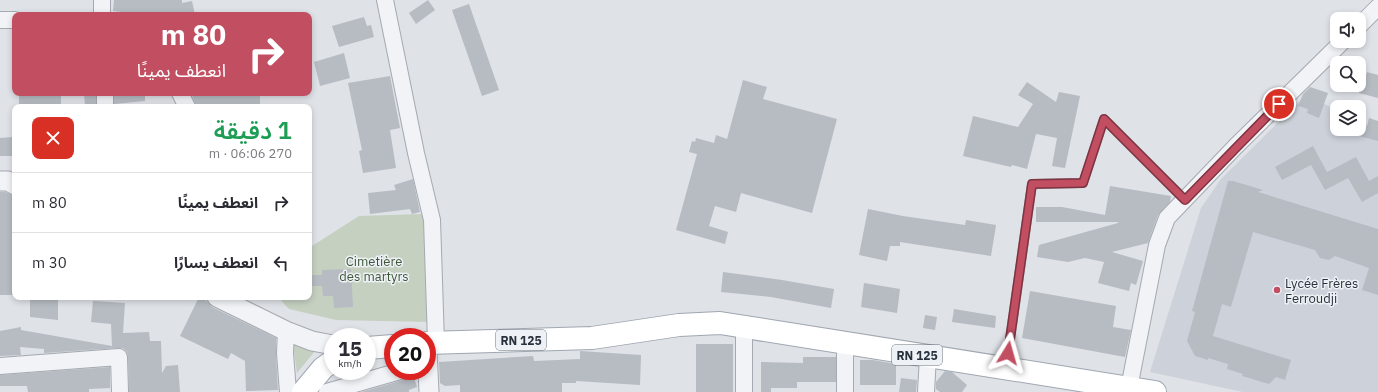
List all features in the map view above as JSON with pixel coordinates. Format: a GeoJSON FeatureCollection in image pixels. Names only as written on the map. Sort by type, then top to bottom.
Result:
{"type":"FeatureCollection","features":[{"type":"Feature","properties":{"kind":"main road","name":"RN 125"},"geometry":{"type":"LineString","coordinates":[[436,345],[592,338],[678,325],[720,323],[1155,392]]}},
{"type":"Feature","properties":{"kind":"main road"},"geometry":{"type":"LineString","coordinates":[[318,388],[322,368],[324,367]]}},
{"type":"Feature","properties":{"kind":"street"},"geometry":{"type":"LineString","coordinates":[[102,0],[102,12]]}},
{"type":"Feature","properties":{"kind":"street"},"geometry":{"type":"LineString","coordinates":[[385,0],[416,153],[432,220],[430,328]]}},
{"type":"Feature","properties":{"kind":"street"},"geometry":{"type":"LineString","coordinates":[[1366,19],[1378,7]]}},
{"type":"Feature","properties":{"kind":"street"},"geometry":{"type":"LineString","coordinates":[[0,20],[12,20]]}},
{"type":"Feature","properties":{"kind":"street"},"geometry":{"type":"LineString","coordinates":[[1129,388],[1157,245],[1167,218],[1236,146],[1337,48]]}},
{"type":"Feature","properties":{"kind":"street"},"geometry":{"type":"LineString","coordinates":[[0,180],[12,183]]}},
{"type":"Feature","properties":{"kind":"street"},"geometry":{"type":"LineString","coordinates":[[223,300],[286,332],[324,344]]}},
{"type":"Feature","properties":{"kind":"street"},"geometry":{"type":"LineString","coordinates":[[744,327],[744,392]]}},
{"type":"Feature","properties":{"kind":"street"},"geometry":{"type":"LineString","coordinates":[[286,332],[285,352],[288,392]]}},
{"type":"Feature","properties":{"kind":"street"},"geometry":{"type":"LineString","coordinates":[[845,343],[845,392]]}},
{"type":"Feature","properties":{"kind":"street"},"geometry":{"type":"LineString","coordinates":[[926,392],[928,356]]}},
{"type":"Feature","properties":{"kind":"street"},"geometry":{"type":"LineString","coordinates":[[0,366],[119,357],[120,392]]}},
{"type":"Feature","properties":{"kind":"street"},"geometry":{"type":"LineString","coordinates":[[318,388],[384,374]]}},
{"type":"Feature","properties":{"kind":"street"},"geometry":{"type":"LineString","coordinates":[[428,380],[429,392]]}},
{"type":"Feature","properties":{"kind":"lane"},"geometry":{"type":"LineString","coordinates":[[1006,369],[1032,184],[1083,183],[1104,119],[1185,200]]}},
{"type":"Feature","properties":{"kind":"shaded area","name":"Lycée Frères Ferroudji"},"geometry":{"type":"Polygon","coordinates":[[[1306,95],[1330,107],[1330,136],[1366,136],[1366,125],[1378,131],[1378,392],[1243,392],[1150,372],[1201,208],[1221,179],[1306,95]]]}},
{"type":"Feature","properties":{"kind":"green space","name":"Cimetière des martyrs"},"geometry":{"type":"Polygon","coordinates":[[[422,214],[426,226],[429,322],[336,320],[289,309],[281,300],[312,300],[312,246],[359,216],[422,214]]]}},
{"type":"Feature","properties":{"kind":"green space"},"geometry":{"type":"Polygon","coordinates":[[[293,344],[315,351],[297,373],[293,344]]]}},
{"type":"Feature","properties":{"kind":"building"},"geometry":{"type":"Polygon","coordinates":[[[114,0],[182,0],[182,3],[192,1],[194,12],[122,12],[113,11],[114,0]]]}},
{"type":"Feature","properties":{"kind":"building"},"geometry":{"type":"Polygon","coordinates":[[[428,0],[435,10],[416,24],[409,13],[428,0]]]}},
{"type":"Feature","properties":{"kind":"building"},"geometry":{"type":"Polygon","coordinates":[[[469,4],[499,90],[482,96],[452,10],[469,4]]]}},
{"type":"Feature","properties":{"kind":"building"},"geometry":{"type":"Polygon","coordinates":[[[364,17],[367,26],[371,25],[374,37],[339,47],[332,26],[364,17]]]}},
{"type":"Feature","properties":{"kind":"building"},"geometry":{"type":"Polygon","coordinates":[[[344,53],[350,78],[320,86],[314,62],[344,53]]]}},
{"type":"Feature","properties":{"kind":"building"},"geometry":{"type":"Polygon","coordinates":[[[1367,72],[1378,75],[1378,98],[1359,93],[1366,92],[1367,72]]]}},
{"type":"Feature","properties":{"kind":"building"},"geometry":{"type":"Polygon","coordinates":[[[390,76],[400,128],[390,130],[396,168],[363,173],[359,151],[362,150],[348,83],[390,76]]]}},
{"type":"Feature","properties":{"kind":"building"},"geometry":{"type":"Polygon","coordinates":[[[743,80],[767,87],[763,99],[837,119],[812,213],[741,193],[736,212],[715,206],[709,226],[728,232],[725,244],[676,230],[697,154],[689,152],[692,141],[695,142],[696,138],[714,143],[716,135],[727,139],[743,80]]]}},
{"type":"Feature","properties":{"kind":"building"},"geometry":{"type":"Polygon","coordinates":[[[1027,82],[1056,102],[1059,92],[1080,96],[1065,168],[1052,166],[1057,138],[1036,134],[1027,169],[1012,165],[1011,167],[963,156],[973,116],[1018,127],[1033,104],[1018,95],[1027,82]]]}},
{"type":"Feature","properties":{"kind":"building"},"geometry":{"type":"Polygon","coordinates":[[[1310,87],[1328,93],[1319,118],[1307,113],[1308,109],[1298,106],[1303,94],[1310,87]]]}},
{"type":"Feature","properties":{"kind":"building"},"geometry":{"type":"Polygon","coordinates":[[[19,96],[61,96],[61,104],[19,104],[19,96]]]}},
{"type":"Feature","properties":{"kind":"building"},"geometry":{"type":"Polygon","coordinates":[[[84,96],[96,96],[96,104],[85,104],[84,96]]]}},
{"type":"Feature","properties":{"kind":"building"},"geometry":{"type":"Polygon","coordinates":[[[114,96],[145,96],[145,101],[114,104],[114,96]]]}},
{"type":"Feature","properties":{"kind":"building"},"geometry":{"type":"Polygon","coordinates":[[[192,96],[260,96],[260,104],[195,104],[192,96]]]}},
{"type":"Feature","properties":{"kind":"building"},"geometry":{"type":"Polygon","coordinates":[[[1369,118],[1378,121],[1378,141],[1359,136],[1366,136],[1369,118]]]}},
{"type":"Feature","properties":{"kind":"building"},"geometry":{"type":"Polygon","coordinates":[[[12,137],[12,156],[0,156],[0,138],[12,137]]]}},
{"type":"Feature","properties":{"kind":"building"},"geometry":{"type":"Polygon","coordinates":[[[1313,146],[1327,172],[1356,157],[1369,181],[1378,176],[1378,193],[1362,202],[1348,178],[1325,190],[1311,165],[1282,180],[1275,167],[1313,146]]]}},
{"type":"Feature","properties":{"kind":"building"},"geometry":{"type":"Polygon","coordinates":[[[413,179],[420,212],[412,214],[410,209],[370,214],[368,193],[396,190],[394,185],[413,179]]]}},
{"type":"Feature","properties":{"kind":"building"},"geometry":{"type":"Polygon","coordinates":[[[1228,181],[1233,181],[1263,190],[1258,192],[1378,229],[1378,295],[1362,290],[1369,268],[1335,256],[1329,260],[1320,258],[1315,250],[1253,232],[1231,307],[1222,304],[1213,336],[1291,360],[1285,380],[1276,377],[1269,384],[1242,376],[1243,374],[1227,369],[1228,364],[1195,356],[1187,341],[1195,312],[1192,311],[1228,181]]]}},
{"type":"Feature","properties":{"kind":"building"},"geometry":{"type":"Polygon","coordinates":[[[1110,186],[1171,196],[1170,202],[1158,215],[1148,243],[1112,252],[1143,261],[1136,285],[1131,283],[1129,291],[1098,283],[1104,262],[1085,258],[1068,262],[1037,257],[1039,245],[1118,222],[1036,222],[1036,207],[1062,207],[1105,215],[1110,186]]]}},
{"type":"Feature","properties":{"kind":"building"},"geometry":{"type":"Polygon","coordinates":[[[0,192],[5,192],[12,195],[12,295],[0,295],[0,192]]]}},
{"type":"Feature","properties":{"kind":"building"},"geometry":{"type":"Polygon","coordinates":[[[868,209],[903,216],[965,225],[966,220],[996,225],[991,256],[900,242],[900,246],[890,246],[887,261],[859,255],[868,209]]]}},
{"type":"Feature","properties":{"kind":"building"},"geometry":{"type":"Polygon","coordinates":[[[351,269],[353,307],[334,308],[333,296],[323,296],[322,286],[312,286],[312,275],[322,275],[322,270],[351,269]]]}},
{"type":"Feature","properties":{"kind":"building"},"geometry":{"type":"Polygon","coordinates":[[[723,272],[834,289],[831,308],[771,297],[721,292],[723,272]]]}},
{"type":"Feature","properties":{"kind":"building"},"geometry":{"type":"Polygon","coordinates":[[[864,283],[900,289],[897,313],[861,307],[864,283]]]}},
{"type":"Feature","properties":{"kind":"building"},"geometry":{"type":"Polygon","coordinates":[[[1030,291],[1116,306],[1113,327],[1131,330],[1125,357],[1022,338],[1030,291]]]}},
{"type":"Feature","properties":{"kind":"building"},"geometry":{"type":"Polygon","coordinates":[[[30,300],[58,300],[58,320],[30,317],[30,300]]]}},
{"type":"Feature","properties":{"kind":"building"},"geometry":{"type":"Polygon","coordinates":[[[198,300],[205,300],[212,307],[276,338],[278,390],[246,391],[245,361],[231,353],[228,359],[180,336],[198,300]]]}},
{"type":"Feature","properties":{"kind":"building"},"geometry":{"type":"Polygon","coordinates":[[[93,301],[125,303],[123,333],[149,332],[150,341],[161,341],[162,373],[166,366],[178,365],[180,392],[129,392],[128,357],[127,352],[123,348],[44,353],[44,349],[20,347],[21,355],[0,356],[0,331],[21,327],[21,330],[112,346],[111,324],[91,322],[93,301]]]}},
{"type":"Feature","properties":{"kind":"building"},"geometry":{"type":"Polygon","coordinates":[[[954,309],[996,316],[995,328],[952,322],[954,309]]]}},
{"type":"Feature","properties":{"kind":"building"},"geometry":{"type":"Polygon","coordinates":[[[925,315],[937,317],[935,330],[923,328],[925,315]]]}},
{"type":"Feature","properties":{"kind":"building"},"geometry":{"type":"Polygon","coordinates":[[[696,344],[733,344],[733,392],[696,392],[696,344]]]}},
{"type":"Feature","properties":{"kind":"building"},"geometry":{"type":"Polygon","coordinates":[[[580,351],[641,355],[640,385],[576,381],[576,383],[562,383],[562,392],[460,392],[460,385],[445,386],[440,383],[439,362],[533,356],[534,361],[580,359],[580,351]]]}},
{"type":"Feature","properties":{"kind":"building"},"geometry":{"type":"Polygon","coordinates":[[[803,357],[836,357],[836,382],[797,382],[797,388],[771,388],[771,392],[761,392],[761,362],[803,363],[803,357]]]}},
{"type":"Feature","properties":{"kind":"building"},"geometry":{"type":"Polygon","coordinates":[[[860,360],[873,360],[896,364],[896,385],[860,385],[860,360]]]}},
{"type":"Feature","properties":{"kind":"building"},"geometry":{"type":"Polygon","coordinates":[[[110,367],[110,388],[89,389],[89,392],[28,392],[27,386],[0,386],[0,375],[110,367]]]}},
{"type":"Feature","properties":{"kind":"building"},"geometry":{"type":"Polygon","coordinates":[[[945,371],[952,372],[967,385],[962,392],[940,392],[936,389],[936,382],[945,371]]]}},
{"type":"Feature","properties":{"kind":"building"},"geometry":{"type":"Polygon","coordinates":[[[901,378],[917,380],[916,392],[899,392],[901,378]]]}},
{"type":"Feature","properties":{"kind":"building"},"geometry":{"type":"Polygon","coordinates":[[[403,380],[415,380],[417,387],[409,390],[409,392],[361,392],[403,380]]]}},
{"type":"Feature","properties":{"kind":"place","name":"Lycée Frères Ferroudji"},"geometry":{"type":"Point","coordinates":[1277,290]}},
{"type":"Feature","properties":{"kind":"route"},"geometry":{"type":"LineString","coordinates":[[1008,353],[1032,184],[1083,183],[1104,119],[1185,200],[1236,146],[1279,104]]}}]}
